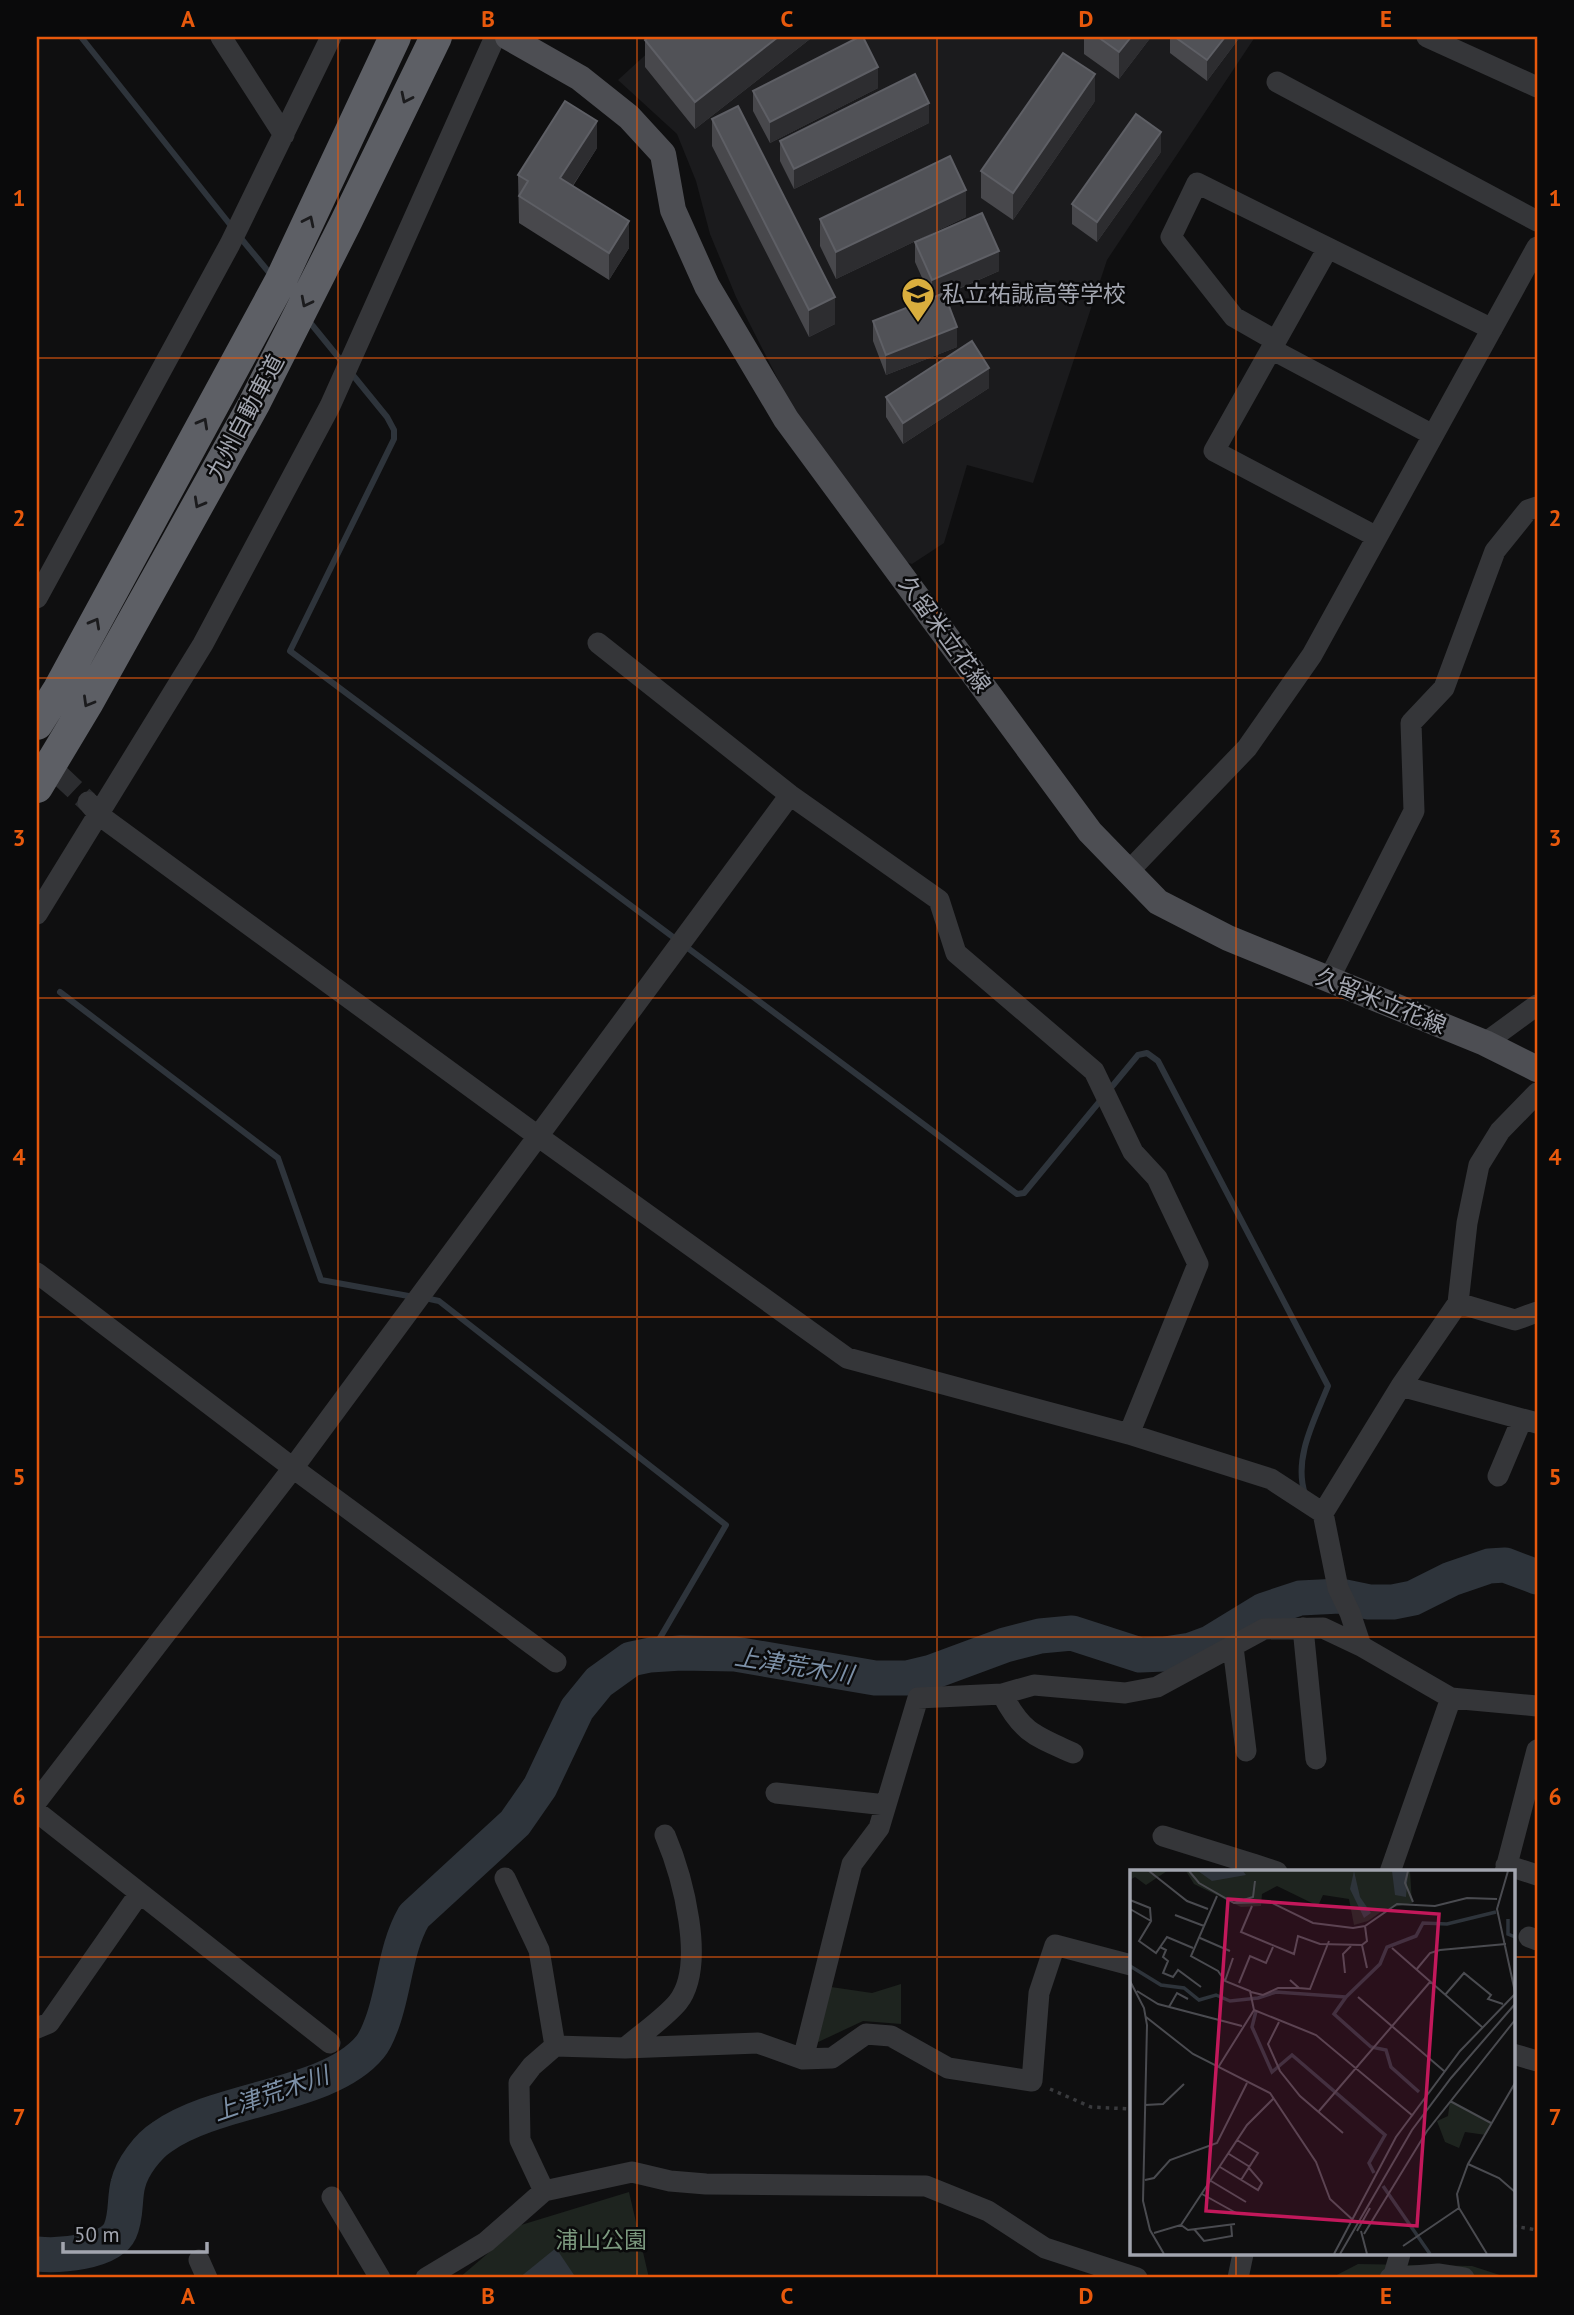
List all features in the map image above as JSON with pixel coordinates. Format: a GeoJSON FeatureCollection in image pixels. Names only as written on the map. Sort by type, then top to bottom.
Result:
{"type":"FeatureCollection","features":[{"type":"Feature","properties":{"kind":"highway","name":"九州自動車道"},"geometry":{"type":"LineString","coordinates":[[37,724],[280,282],[395,37]]}},
{"type":"Feature","properties":{"kind":"highway","name":"九州自動車道"},"geometry":{"type":"LineString","coordinates":[[37,787],[88,702],[254,404],[436,37]]}},
{"type":"Feature","properties":{"kind":"main road","name":"久留米立花線"},"geometry":{"type":"LineString","coordinates":[[508,37],[580,78],[629,117],[663,154],[673,210],[707,286],[786,419],[1090,832],[1128,872],[1158,902],[1228,939],[1485,1043],[1537,1069]]}},
{"type":"Feature","properties":{"kind":"street"},"geometry":{"type":"LineString","coordinates":[[221,37],[284,135]]}},
{"type":"Feature","properties":{"kind":"street"},"geometry":{"type":"LineString","coordinates":[[37,598],[230,244],[331,37]]}},
{"type":"Feature","properties":{"kind":"street"},"geometry":{"type":"LineString","coordinates":[[37,914],[94,809],[203,644],[330,406],[495,37]]}},
{"type":"Feature","properties":{"kind":"street"},"geometry":{"type":"LineString","coordinates":[[1427,37],[1537,87]]}},
{"type":"Feature","properties":{"kind":"street"},"geometry":{"type":"LineString","coordinates":[[1277,82],[1537,221]]}},
{"type":"Feature","properties":{"kind":"street"},"geometry":{"type":"LineString","coordinates":[[1433,435],[1273,345],[1234,317],[1171,237],[1197,183],[1492,329]]}},
{"type":"Feature","properties":{"kind":"street"},"geometry":{"type":"LineString","coordinates":[[1128,872],[1247,748],[1312,655],[1537,247]]}},
{"type":"Feature","properties":{"kind":"street"},"geometry":{"type":"LineString","coordinates":[[1328,248],[1214,451],[1377,537]]}},
{"type":"Feature","properties":{"kind":"street"},"geometry":{"type":"LineString","coordinates":[[1329,979],[1414,811],[1411,723],[1444,688],[1495,551],[1528,510],[1537,507]]}},
{"type":"Feature","properties":{"kind":"street"},"geometry":{"type":"LineString","coordinates":[[598,643],[790,795],[939,900],[956,953],[1094,1071],[1133,1152],[1157,1178],[1198,1264],[1129,1434]]}},
{"type":"Feature","properties":{"kind":"street"},"geometry":{"type":"LineString","coordinates":[[37,1801],[293,1468],[790,795]]}},
{"type":"Feature","properties":{"kind":"street"},"geometry":{"type":"LineString","coordinates":[[94,809],[539,1137],[847,1358],[1129,1434],[1270,1479],[1323,1513]]}},
{"type":"Feature","properties":{"kind":"street"},"geometry":{"type":"LineString","coordinates":[[1485,1043],[1537,1005]]}},
{"type":"Feature","properties":{"kind":"street"},"geometry":{"type":"LineString","coordinates":[[1361,1646],[1338,1588],[1323,1513],[1401,1386],[1458,1303],[1467,1223],[1479,1165],[1500,1131],[1537,1093]]}},
{"type":"Feature","properties":{"kind":"street"},"geometry":{"type":"LineString","coordinates":[[37,1273],[293,1468],[556,1662]]}},
{"type":"Feature","properties":{"kind":"street"},"geometry":{"type":"LineString","coordinates":[[1458,1303],[1515,1320],[1537,1312]]}},
{"type":"Feature","properties":{"kind":"street"},"geometry":{"type":"LineString","coordinates":[[1401,1386],[1530,1421],[1498,1476]]}},
{"type":"Feature","properties":{"kind":"street"},"geometry":{"type":"LineString","coordinates":[[1303,1628],[1316,1759]]}},
{"type":"Feature","properties":{"kind":"street"},"geometry":{"type":"LineString","coordinates":[[803,2059],[852,1864],[879,1828],[918,1698],[1002,1694],[1034,1685],[1125,1693],[1157,1687],[1264,1629],[1323,1628],[1361,1646],[1451,1698],[1537,1706]]}},
{"type":"Feature","properties":{"kind":"street"},"geometry":{"type":"LineString","coordinates":[[1233,1647],[1246,1751]]}},
{"type":"Feature","properties":{"kind":"street"},"geometry":{"type":"LineString","coordinates":[[1002,1694],[1011,1711],[1030,1734],[1073,1753]]}},
{"type":"Feature","properties":{"kind":"street"},"geometry":{"type":"LineString","coordinates":[[1391,1870],[1451,1698]]}},
{"type":"Feature","properties":{"kind":"street"},"geometry":{"type":"LineString","coordinates":[[1506,1869],[1537,1750]]}},
{"type":"Feature","properties":{"kind":"street"},"geometry":{"type":"LineString","coordinates":[[776,1793],[886,1805]]}},
{"type":"Feature","properties":{"kind":"street"},"geometry":{"type":"LineString","coordinates":[[37,1812],[330,2043]]}},
{"type":"Feature","properties":{"kind":"street"},"geometry":{"type":"LineString","coordinates":[[625,2048],[679,2001],[692,1969],[691,1938],[680,1878],[665,1835]]}},
{"type":"Feature","properties":{"kind":"street"},"geometry":{"type":"LineString","coordinates":[[1163,1836],[1252,1868]]}},
{"type":"Feature","properties":{"kind":"street"},"geometry":{"type":"LineString","coordinates":[[1514,1871],[1537,1875]]}},
{"type":"Feature","properties":{"kind":"street"},"geometry":{"type":"LineString","coordinates":[[505,1878],[539,1950],[555,2046]]}},
{"type":"Feature","properties":{"kind":"street"},"geometry":{"type":"LineString","coordinates":[[37,2028],[49,2023],[139,1894]]}},
{"type":"Feature","properties":{"kind":"street"},"geometry":{"type":"LineString","coordinates":[[544,2191],[520,2140],[519,2083],[532,2066],[555,2046],[625,2048],[758,2043],[803,2059],[832,2058],[866,2034],[891,2036],[948,2068],[1032,2081],[1039,1993],[1055,1945],[1130,1965]]}},
{"type":"Feature","properties":{"kind":"street"},"geometry":{"type":"LineString","coordinates":[[1514,2054],[1537,2061]]}},
{"type":"Feature","properties":{"kind":"street"},"geometry":{"type":"LineString","coordinates":[[426,2278],[486,2242],[544,2191],[632,2172],[670,2181],[706,2184],[926,2186],[988,2211],[1045,2248],[1137,2278]]}},
{"type":"Feature","properties":{"kind":"street"},"geometry":{"type":"LineString","coordinates":[[332,2197],[380,2278]]}},
{"type":"Feature","properties":{"kind":"street"},"geometry":{"type":"LineString","coordinates":[[1238,2278],[1243,2256]]}},
{"type":"Feature","properties":{"kind":"street"},"geometry":{"type":"LineString","coordinates":[[1399,2256],[1392,2278],[1438,2274],[1465,2278]]}},
{"type":"Feature","properties":{"kind":"path"},"geometry":{"type":"LineString","coordinates":[[1032,2081],[1091,2107],[1130,2109]]}},
{"type":"Feature","properties":{"kind":"path"},"geometry":{"type":"LineString","coordinates":[[1514,2226],[1537,2230]]}},
{"type":"Feature","properties":{"kind":"shaded area","name":"私立祐誠高等学校"},"geometry":{"type":"Polygon","coordinates":[[[665,37],[1255,37],[1107,260],[1033,483],[967,465],[944,543],[912,564],[900,560],[792,407],[736,297],[710,234],[696,181],[677,134],[618,80],[665,37]]]}},
{"type":"Feature","properties":{"kind":"shaded area"},"geometry":{"type":"Polygon","coordinates":[[[556,2248],[576,2278],[519,2278],[556,2248]]]}},
{"type":"Feature","properties":{"kind":"green space"},"geometry":{"type":"Polygon","coordinates":[[[901,1984],[901,2024],[863,2021],[814,2044],[831,1987],[872,1993],[901,1984]]]}},
{"type":"Feature","properties":{"kind":"green space","name":"浦山公園"},"geometry":{"type":"Polygon","coordinates":[[[629,2192],[649,2278],[459,2278],[521,2225],[629,2192]]]}},
{"type":"Feature","properties":{"kind":"green space"},"geometry":{"type":"Polygon","coordinates":[[[1358,2264],[1472,2266],[1509,2278],[1331,2278],[1358,2264]]]}},
{"type":"Feature","properties":{"kind":"building"},"geometry":{"type":"Polygon","coordinates":[[[648,37],[778,37],[695,102],[645,40],[648,37]]]}},
{"type":"Feature","properties":{"kind":"building"},"geometry":{"type":"Polygon","coordinates":[[[863,37],[878,67],[770,122],[753,91],[863,37]]]}},
{"type":"Feature","properties":{"kind":"building"},"geometry":{"type":"Polygon","coordinates":[[[1098,37],[1131,37],[1119,52],[1098,37]]]}},
{"type":"Feature","properties":{"kind":"building"},"geometry":{"type":"Polygon","coordinates":[[[1175,37],[1225,37],[1207,60],[1175,37]]]}},
{"type":"Feature","properties":{"kind":"building"},"geometry":{"type":"Polygon","coordinates":[[[1063,53],[1095,74],[1013,193],[981,171],[1063,53]]]}},
{"type":"Feature","properties":{"kind":"building"},"geometry":{"type":"Polygon","coordinates":[[[915,74],[929,103],[794,169],[780,141],[915,74]]]}},
{"type":"Feature","properties":{"kind":"building"},"geometry":{"type":"Polygon","coordinates":[[[565,101],[597,121],[560,178],[629,221],[609,253],[519,196],[528,181],[518,175],[565,101]]]}},
{"type":"Feature","properties":{"kind":"building"},"geometry":{"type":"Polygon","coordinates":[[[738,106],[835,297],[809,310],[712,119],[738,106]]]}},
{"type":"Feature","properties":{"kind":"building"},"geometry":{"type":"Polygon","coordinates":[[[1136,114],[1161,132],[1097,222],[1072,204],[1136,114]]]}},
{"type":"Feature","properties":{"kind":"building"},"geometry":{"type":"Polygon","coordinates":[[[950,156],[966,190],[836,252],[820,219],[950,156]]]}},
{"type":"Feature","properties":{"kind":"building"},"geometry":{"type":"Polygon","coordinates":[[[982,213],[999,251],[932,280],[915,242],[982,213]]]}},
{"type":"Feature","properties":{"kind":"building"},"geometry":{"type":"Polygon","coordinates":[[[944,293],[957,327],[886,355],[873,321],[944,293]]]}},
{"type":"Feature","properties":{"kind":"building"},"geometry":{"type":"Polygon","coordinates":[[[972,341],[989,368],[903,423],[886,397],[972,341]]]}},
{"type":"Feature","properties":{"kind":"waterway"},"geometry":{"type":"LineString","coordinates":[[81,37],[232,227]]}},
{"type":"Feature","properties":{"kind":"waterway"},"geometry":{"type":"LineString","coordinates":[[239,236],[272,276]]}},
{"type":"Feature","properties":{"kind":"waterway"},"geometry":{"type":"LineString","coordinates":[[308,320],[387,417],[394,430],[394,439],[290,651],[1017,1194],[1024,1193],[1138,1055],[1147,1053],[1158,1061],[1328,1386],[1304,1453],[1302,1480],[1305,1494]]}},
{"type":"Feature","properties":{"kind":"waterway"},"geometry":{"type":"LineString","coordinates":[[60,992],[278,1158],[321,1280],[414,1297]]}},
{"type":"Feature","properties":{"kind":"waterway"},"geometry":{"type":"LineString","coordinates":[[425,1298],[439,1301],[726,1525],[650,1655]]}},
{"type":"Feature","properties":{"kind":"waterway","name":"上津荒木川"},"geometry":{"type":"LineString","coordinates":[[37,2254],[83,2252],[106,2244],[114,2238],[122,2225],[130,2177],[146,2151],[162,2137],[212,2113],[328,2077],[352,2064],[370,2047],[382,2023],[399,1955],[414,1916],[515,1823],[540,1787],[577,1709],[599,1682],[631,1659],[681,1653],[735,1654],[875,1678],[907,1678],[1040,1636],[1072,1633],[1140,1655],[1165,1654],[1191,1650],[1210,1643],[1264,1610],[1300,1598],[1340,1596],[1369,1602],[1393,1602],[1413,1598],[1451,1579],[1489,1566],[1505,1565],[1537,1577]]}},
{"type":"Feature","properties":{"kind":"tunnel"},"geometry":{"type":"LineString","coordinates":[[37,754],[88,802]]}},
{"type":"Feature","properties":{"kind":"place","name":"私立祐誠高等学校"},"geometry":{"type":"Point","coordinates":[918,324]}}]}
